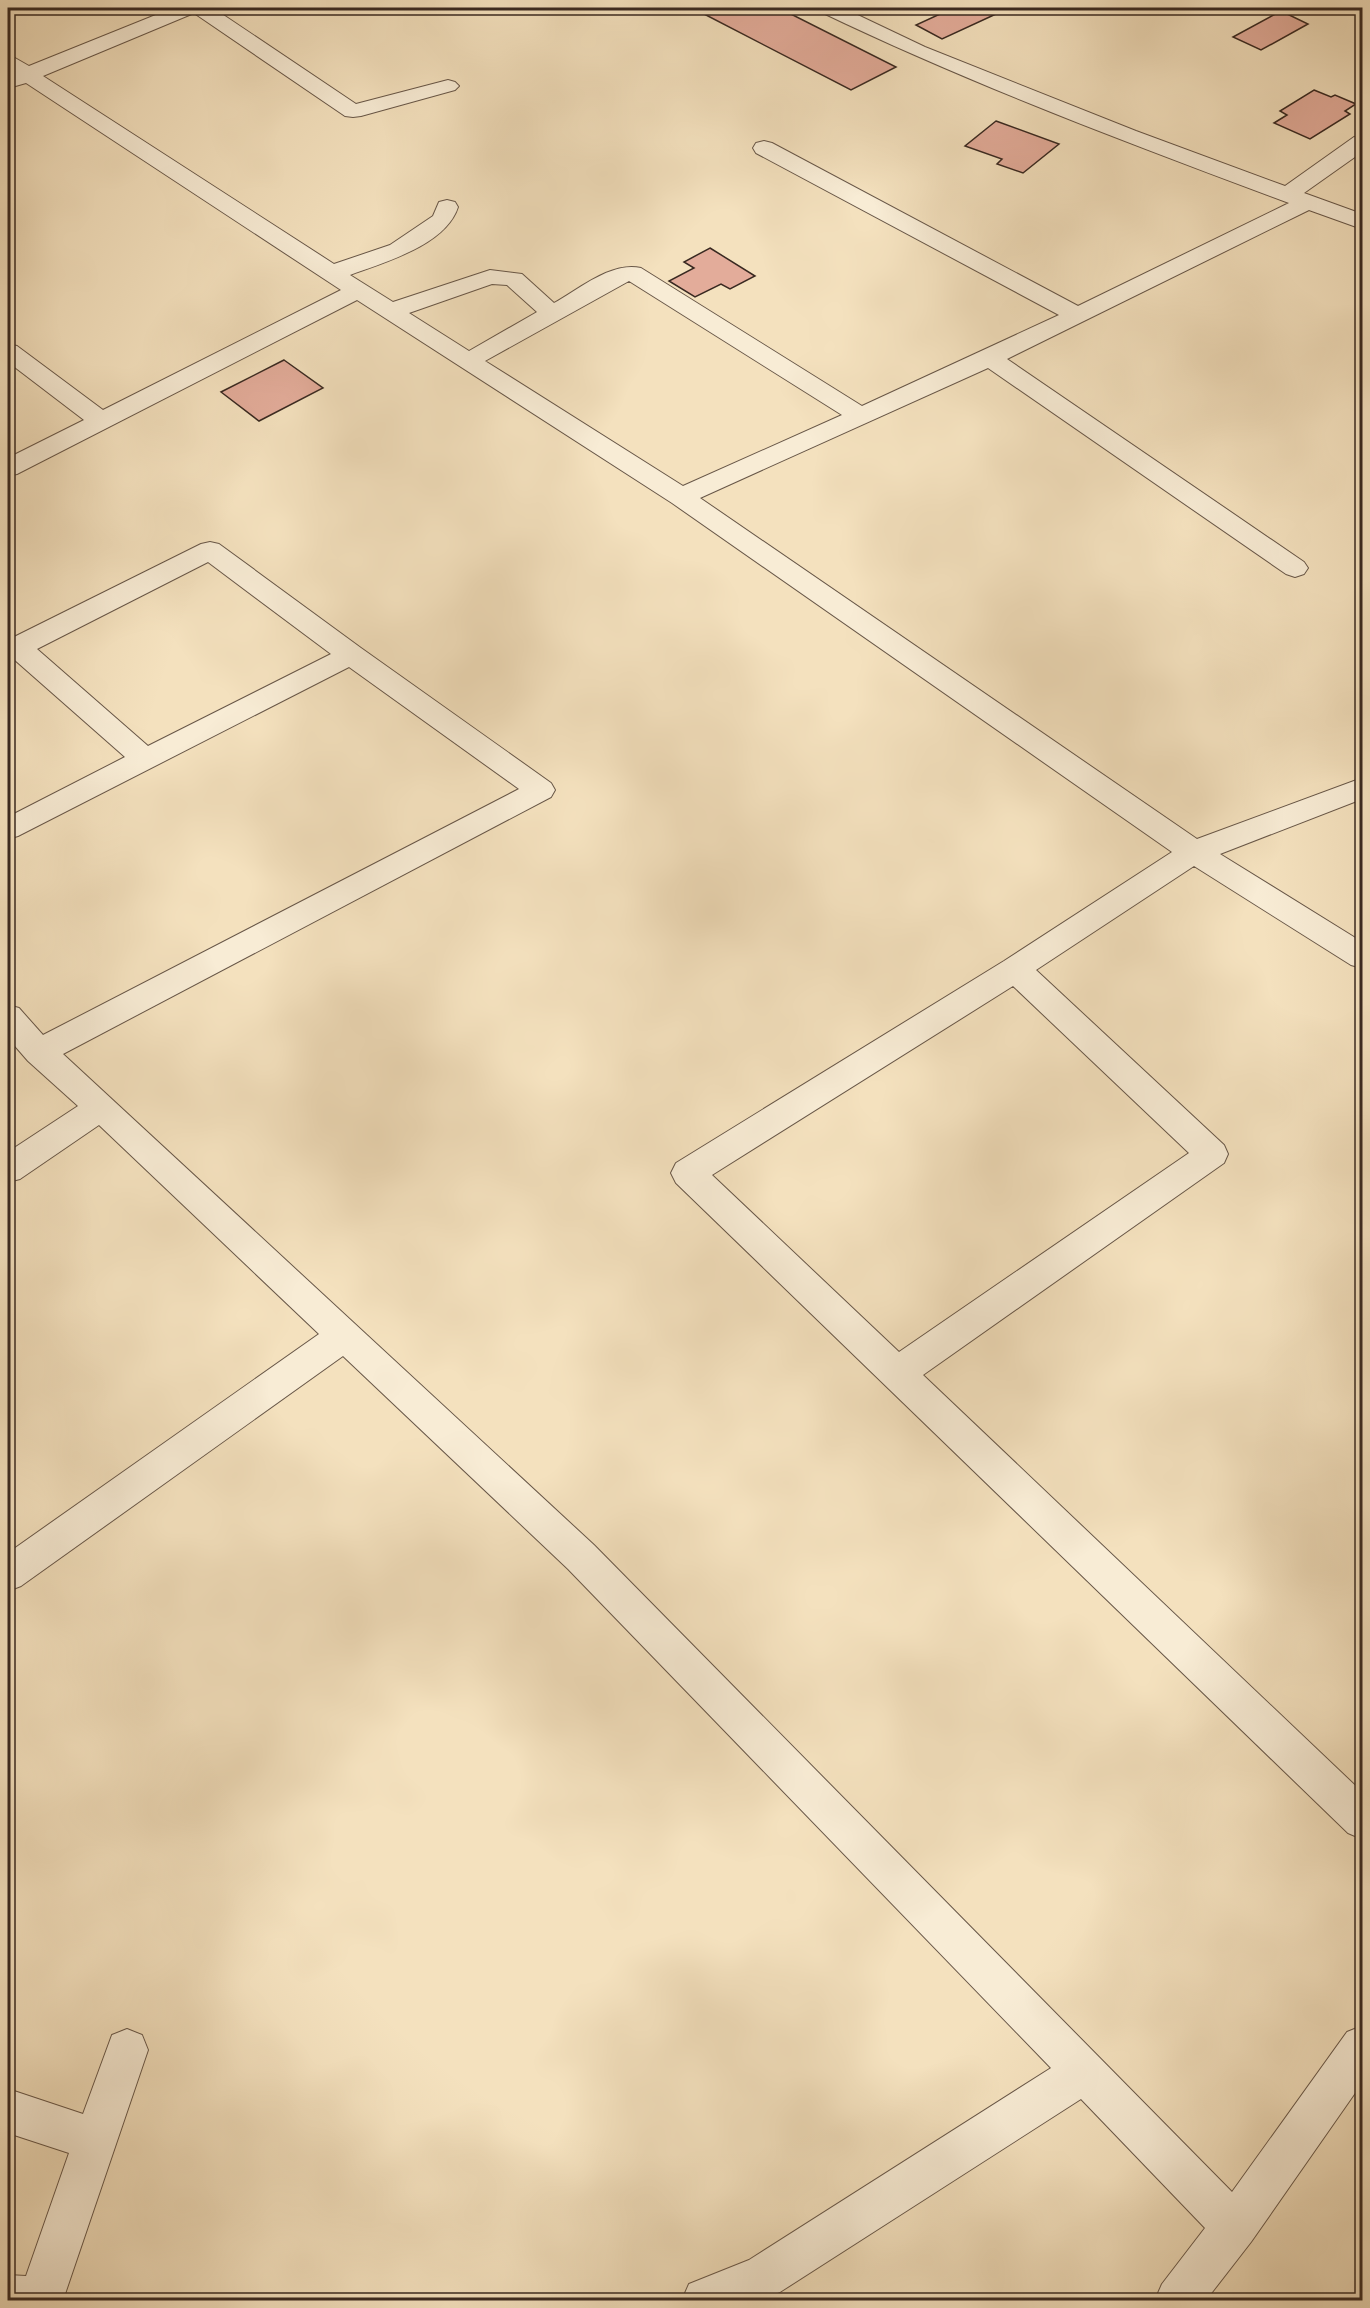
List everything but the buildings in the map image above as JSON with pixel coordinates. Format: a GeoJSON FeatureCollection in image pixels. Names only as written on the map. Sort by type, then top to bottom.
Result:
{"type":"FeatureCollection","features":[{"type":"Feature","properties":{"kind":"street"},"geometry":{"type":"LineString","coordinates":[[17,79],[189,8]]}},
{"type":"Feature","properties":{"kind":"street"},"geometry":{"type":"LineString","coordinates":[[200,8],[353,111],[448,86]]}},
{"type":"Feature","properties":{"kind":"street"},"geometry":{"type":"LineString","coordinates":[[828,8],[929,56],[1128,136],[1362,222]]}},
{"type":"Feature","properties":{"kind":"street"},"geometry":{"type":"LineString","coordinates":[[8,62],[17,79],[332,273],[681,497],[1194,852],[1362,957]]}},
{"type":"Feature","properties":{"kind":"street"},"geometry":{"type":"LineString","coordinates":[[681,497],[1080,315],[1298,198],[1362,142]]}},
{"type":"Feature","properties":{"kind":"street"},"geometry":{"type":"LineString","coordinates":[[764,148],[1080,315]]}},
{"type":"Feature","properties":{"kind":"street"},"geometry":{"type":"LineString","coordinates":[[332,273],[398,250],[443,219],[447,207]]}},
{"type":"Feature","properties":{"kind":"street"},"geometry":{"type":"LineString","coordinates":[[468,361],[619,276],[633,273],[860,416]]}},
{"type":"Feature","properties":{"kind":"street"},"geometry":{"type":"LineString","coordinates":[[390,311],[490,277],[514,279],[552,313]]}},
{"type":"Feature","properties":{"kind":"street"},"geometry":{"type":"LineString","coordinates":[[8,468],[359,290]]}},
{"type":"Feature","properties":{"kind":"street"},"geometry":{"type":"LineString","coordinates":[[8,351],[101,421]]}},
{"type":"Feature","properties":{"kind":"street"},"geometry":{"type":"LineString","coordinates":[[990,358],[1295,568]]}},
{"type":"Feature","properties":{"kind":"street"},"geometry":{"type":"LineString","coordinates":[[39,1052],[541,790],[351,655],[210,550],[18,647],[145,759]]}},
{"type":"Feature","properties":{"kind":"street"},"geometry":{"type":"LineString","coordinates":[[8,829],[351,655]]}},
{"type":"Feature","properties":{"kind":"street"},"geometry":{"type":"LineString","coordinates":[[1362,788],[1194,852],[1015,969],[688,1173],[1362,1818]]}},
{"type":"Feature","properties":{"kind":"street"},"geometry":{"type":"LineString","coordinates":[[897,1373],[1212,1154],[1015,969]]}},
{"type":"Feature","properties":{"kind":"street"},"geometry":{"type":"LineString","coordinates":[[8,1017],[39,1052],[101,1107],[581,1557],[1235,2226]]}},
{"type":"Feature","properties":{"kind":"street"},"geometry":{"type":"LineString","coordinates":[[8,1169],[101,1107]]}},
{"type":"Feature","properties":{"kind":"street"},"geometry":{"type":"LineString","coordinates":[[8,1574],[345,1335]]}},
{"type":"Feature","properties":{"kind":"street"},"geometry":{"type":"LineString","coordinates":[[1178,2301],[1235,2226],[1362,2047]]}},
{"type":"Feature","properties":{"kind":"street"},"geometry":{"type":"LineString","coordinates":[[8,2298],[41,2300],[127,2050]]}},
{"type":"Feature","properties":{"kind":"street"},"geometry":{"type":"LineString","coordinates":[[705,2301],[764,2276],[1085,2072]]}},
{"type":"Feature","properties":{"kind":"street"},"geometry":{"type":"LineString","coordinates":[[8,2111],[96,2140]]}}]}
